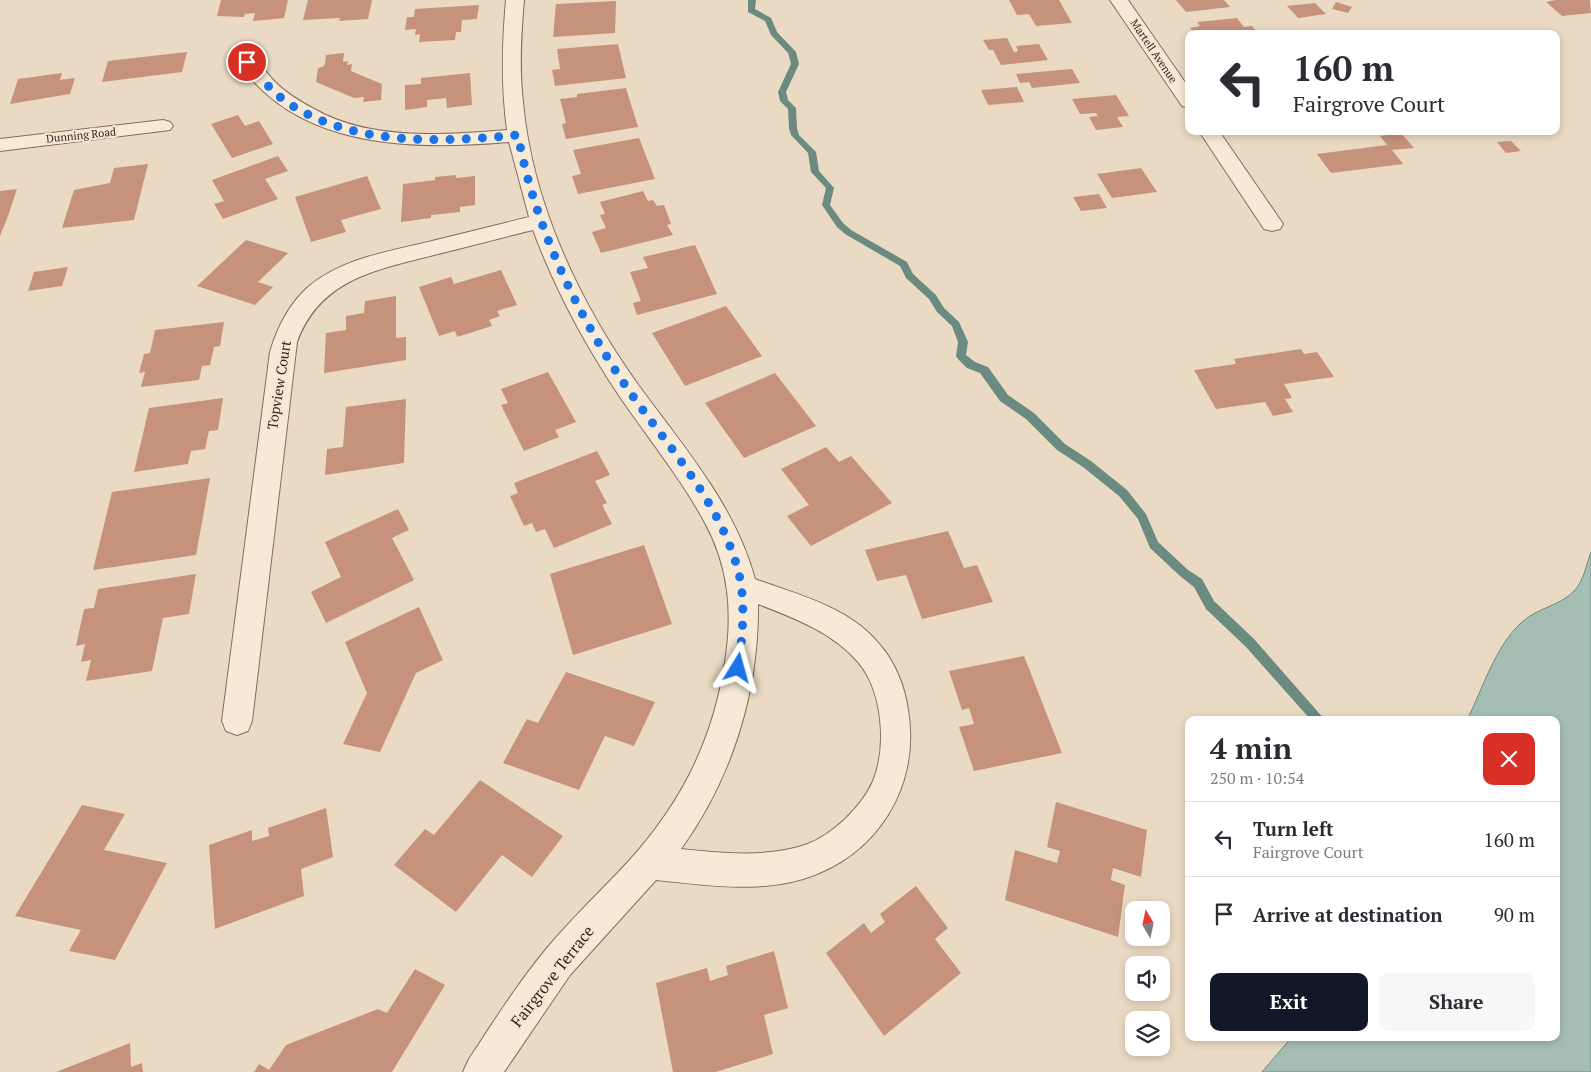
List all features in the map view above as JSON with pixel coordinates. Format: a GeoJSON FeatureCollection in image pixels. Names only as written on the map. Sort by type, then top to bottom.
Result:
{"type":"FeatureCollection","features":[{"type":"Feature","properties":{"kind":"street","name":"Fairgrove Terrace"},"geometry":{"type":"LineString","coordinates":[[482,1072],[568,950],[649,863],[692,804],[720,744],[736,686],[743,633],[741,586],[736,560],[712,510],[612,365],[570,289],[540,221],[518,135],[513,104],[510,58],[516,0]]}},
{"type":"Feature","properties":{"kind":"street","name":"Martell Avenue"},"geometry":{"type":"LineString","coordinates":[[1120,0],[1185,96]]}},
{"type":"Feature","properties":{"kind":"street"},"geometry":{"type":"LineString","coordinates":[[247,62],[264,82],[287,102],[310,115],[345,128],[414,140],[449,140],[518,135]]}},
{"type":"Feature","properties":{"kind":"street","name":"Dunning Road"},"geometry":{"type":"LineString","coordinates":[[0,144],[163,126]]}},
{"type":"Feature","properties":{"kind":"street"},"geometry":{"type":"LineString","coordinates":[[1212,135],[1272,224]]}},
{"type":"Feature","properties":{"kind":"street","name":"Topview Court"},"geometry":{"type":"LineString","coordinates":[[237,721],[282,352],[288,332],[301,309],[324,287],[356,269],[384,260],[540,221]]}},
{"type":"Feature","properties":{"kind":"street"},"geometry":{"type":"LineString","coordinates":[[649,863],[736,870],[770,870],[806,862],[839,844],[863,822],[885,791],[896,747],[894,711],[885,678],[870,654],[846,631],[815,614],[741,586]]}},
{"type":"Feature","properties":{"kind":"shaded area"},"geometry":{"type":"Polygon","coordinates":[[[1591,552],[1591,1072],[1262,1072],[1288,1041],[1560,1041],[1560,716],[1469,716],[1490,668],[1512,633],[1527,618],[1568,596],[1574,591],[1582,578],[1591,552]]]}},
{"type":"Feature","properties":{"kind":"building"},"geometry":{"type":"Polygon","coordinates":[[[221,0],[288,0],[284,18],[253,21],[255,13],[245,14],[244,17],[217,16],[221,0]]]}},
{"type":"Feature","properties":{"kind":"building"},"geometry":{"type":"Polygon","coordinates":[[[308,0],[372,0],[368,19],[339,21],[340,18],[303,20],[308,0]]]}},
{"type":"Feature","properties":{"kind":"building"},"geometry":{"type":"Polygon","coordinates":[[[1009,0],[1059,0],[1072,23],[1036,26],[1029,14],[1017,15],[1009,0]]]}},
{"type":"Feature","properties":{"kind":"building"},"geometry":{"type":"Polygon","coordinates":[[[1176,0],[1224,0],[1230,7],[1186,12],[1176,0]]]}},
{"type":"Feature","properties":{"kind":"building"},"geometry":{"type":"Polygon","coordinates":[[[1556,0],[1590,0],[1591,13],[1562,16],[1546,2],[1556,0]]]}},
{"type":"Feature","properties":{"kind":"building"},"geometry":{"type":"Polygon","coordinates":[[[616,1],[615,33],[553,37],[556,4],[616,1]]]}},
{"type":"Feature","properties":{"kind":"building"},"geometry":{"type":"Polygon","coordinates":[[[1336,2],[1352,7],[1348,13],[1332,9],[1336,2]]]}},
{"type":"Feature","properties":{"kind":"building"},"geometry":{"type":"Polygon","coordinates":[[[1315,3],[1326,14],[1298,18],[1287,6],[1315,3]]]}},
{"type":"Feature","properties":{"kind":"building"},"geometry":{"type":"Polygon","coordinates":[[[479,5],[477,19],[462,20],[461,32],[456,32],[455,40],[419,42],[420,34],[415,35],[416,29],[405,30],[407,17],[414,17],[415,9],[479,5]]]}},
{"type":"Feature","properties":{"kind":"building"},"geometry":{"type":"Polygon","coordinates":[[[1237,18],[1244,27],[1252,26],[1255,30],[1191,30],[1190,28],[1200,26],[1197,22],[1237,18]]]}},
{"type":"Feature","properties":{"kind":"building"},"geometry":{"type":"Polygon","coordinates":[[[1007,38],[1014,52],[1018,51],[1016,46],[1039,44],[1048,60],[1001,65],[993,50],[989,50],[983,40],[1007,38]]]}},
{"type":"Feature","properties":{"kind":"building"},"geometry":{"type":"Polygon","coordinates":[[[618,44],[626,78],[555,86],[552,70],[560,69],[557,49],[618,44]]]}},
{"type":"Feature","properties":{"kind":"building"},"geometry":{"type":"Polygon","coordinates":[[[187,52],[182,72],[102,82],[108,61],[187,52]]]}},
{"type":"Feature","properties":{"kind":"building"},"geometry":{"type":"Polygon","coordinates":[[[344,53],[343,62],[348,61],[347,65],[352,64],[351,71],[382,84],[381,100],[363,102],[364,97],[354,98],[316,82],[318,68],[323,67],[325,64],[326,55],[344,53]]]}},
{"type":"Feature","properties":{"kind":"building"},"geometry":{"type":"Polygon","coordinates":[[[1072,69],[1080,83],[1032,88],[1029,82],[1020,83],[1016,74],[1072,69]]]}},
{"type":"Feature","properties":{"kind":"building"},"geometry":{"type":"Polygon","coordinates":[[[62,73],[60,80],[75,78],[70,94],[10,104],[18,79],[62,73]]]}},
{"type":"Feature","properties":{"kind":"building"},"geometry":{"type":"Polygon","coordinates":[[[470,73],[472,105],[447,108],[446,98],[427,100],[427,107],[405,110],[405,85],[421,84],[421,78],[470,73]]]}},
{"type":"Feature","properties":{"kind":"building"},"geometry":{"type":"Polygon","coordinates":[[[1017,87],[1024,102],[988,105],[981,90],[1017,87]]]}},
{"type":"Feature","properties":{"kind":"building"},"geometry":{"type":"Polygon","coordinates":[[[626,88],[638,127],[566,139],[562,124],[566,123],[560,99],[577,97],[577,94],[626,88]]]}},
{"type":"Feature","properties":{"kind":"building"},"geometry":{"type":"Polygon","coordinates":[[[1116,95],[1129,116],[1117,117],[1123,127],[1096,130],[1089,117],[1098,116],[1096,113],[1080,114],[1072,99],[1116,95]]]}},
{"type":"Feature","properties":{"kind":"building"},"geometry":{"type":"Polygon","coordinates":[[[238,115],[245,126],[259,121],[273,144],[232,158],[211,124],[238,115]]]}},
{"type":"Feature","properties":{"kind":"building"},"geometry":{"type":"Polygon","coordinates":[[[1403,135],[1414,148],[1392,150],[1403,164],[1331,173],[1317,154],[1387,145],[1380,136],[1403,135]]]}},
{"type":"Feature","properties":{"kind":"building"},"geometry":{"type":"Polygon","coordinates":[[[639,138],[655,179],[578,194],[572,176],[581,174],[573,150],[639,138]]]}},
{"type":"Feature","properties":{"kind":"building"},"geometry":{"type":"Polygon","coordinates":[[[1511,141],[1521,151],[1506,153],[1497,142],[1511,141]]]}},
{"type":"Feature","properties":{"kind":"building"},"geometry":{"type":"Polygon","coordinates":[[[278,156],[288,171],[265,179],[278,199],[223,219],[214,204],[224,201],[212,180],[278,156]]]}},
{"type":"Feature","properties":{"kind":"building"},"geometry":{"type":"Polygon","coordinates":[[[148,164],[134,220],[62,228],[74,190],[110,183],[114,168],[148,164]]]}},
{"type":"Feature","properties":{"kind":"building"},"geometry":{"type":"Polygon","coordinates":[[[1141,168],[1157,192],[1112,198],[1097,174],[1141,168]]]}},
{"type":"Feature","properties":{"kind":"building"},"geometry":{"type":"Polygon","coordinates":[[[456,175],[456,178],[475,176],[475,205],[460,207],[460,212],[431,215],[431,218],[401,222],[403,184],[435,180],[435,177],[456,175]]]}},
{"type":"Feature","properties":{"kind":"building"},"geometry":{"type":"Polygon","coordinates":[[[367,176],[381,209],[341,220],[346,232],[311,242],[295,197],[367,176]]]}},
{"type":"Feature","properties":{"kind":"building"},"geometry":{"type":"Polygon","coordinates":[[[17,189],[8,216],[0,236],[0,191],[17,189]]]}},
{"type":"Feature","properties":{"kind":"building"},"geometry":{"type":"Polygon","coordinates":[[[643,191],[648,201],[653,200],[657,206],[664,205],[671,224],[667,225],[673,235],[601,253],[592,232],[606,228],[600,215],[605,214],[600,202],[643,191]]]}},
{"type":"Feature","properties":{"kind":"building"},"geometry":{"type":"Polygon","coordinates":[[[1099,194],[1107,208],[1081,211],[1073,197],[1099,194]]]}},
{"type":"Feature","properties":{"kind":"building"},"geometry":{"type":"Polygon","coordinates":[[[246,240],[288,253],[258,282],[273,287],[255,305],[197,286],[246,240]]]}},
{"type":"Feature","properties":{"kind":"building"},"geometry":{"type":"Polygon","coordinates":[[[695,245],[717,294],[637,315],[633,303],[641,301],[630,272],[648,268],[643,257],[695,245]]]}},
{"type":"Feature","properties":{"kind":"building"},"geometry":{"type":"Polygon","coordinates":[[[68,267],[62,286],[28,291],[34,272],[68,267]]]}},
{"type":"Feature","properties":{"kind":"building"},"geometry":{"type":"Polygon","coordinates":[[[501,270],[517,305],[497,311],[500,316],[489,320],[492,326],[457,337],[455,331],[439,336],[419,287],[451,277],[454,284],[501,270]]]}},
{"type":"Feature","properties":{"kind":"building"},"geometry":{"type":"Polygon","coordinates":[[[396,296],[396,338],[406,337],[406,360],[324,373],[326,333],[346,330],[346,316],[364,313],[365,301],[396,296]]]}},
{"type":"Feature","properties":{"kind":"building"},"geometry":{"type":"Polygon","coordinates":[[[726,306],[762,356],[685,386],[652,333],[726,306]]]}},
{"type":"Feature","properties":{"kind":"building"},"geometry":{"type":"Polygon","coordinates":[[[224,322],[220,346],[214,347],[210,365],[202,366],[199,380],[141,387],[145,372],[139,373],[144,354],[150,353],[155,330],[224,322]]]}},
{"type":"Feature","properties":{"kind":"building"},"geometry":{"type":"Polygon","coordinates":[[[1301,349],[1304,354],[1317,352],[1334,377],[1284,384],[1292,398],[1285,399],[1293,412],[1273,416],[1265,402],[1216,409],[1194,370],[1236,364],[1234,359],[1301,349]]]}},
{"type":"Feature","properties":{"kind":"building"},"geometry":{"type":"Polygon","coordinates":[[[548,372],[576,422],[555,430],[559,437],[524,451],[501,405],[508,403],[501,389],[548,372]]]}},
{"type":"Feature","properties":{"kind":"building"},"geometry":{"type":"Polygon","coordinates":[[[775,373],[816,426],[744,458],[705,403],[775,373]]]}},
{"type":"Feature","properties":{"kind":"building"},"geometry":{"type":"Polygon","coordinates":[[[223,398],[218,430],[209,431],[205,449],[191,451],[188,464],[134,472],[149,408],[223,398]]]}},
{"type":"Feature","properties":{"kind":"building"},"geometry":{"type":"Polygon","coordinates":[[[406,399],[404,463],[325,475],[327,449],[343,447],[346,407],[406,399]]]}},
{"type":"Feature","properties":{"kind":"building"},"geometry":{"type":"Polygon","coordinates":[[[826,447],[839,462],[851,456],[892,503],[811,546],[787,516],[809,505],[781,469],[826,447]]]}},
{"type":"Feature","properties":{"kind":"building"},"geometry":{"type":"Polygon","coordinates":[[[597,451],[610,475],[595,481],[607,503],[602,505],[612,524],[554,548],[545,529],[536,532],[532,523],[524,526],[510,496],[518,493],[514,483],[597,451]]]}},
{"type":"Feature","properties":{"kind":"building"},"geometry":{"type":"Polygon","coordinates":[[[210,478],[196,555],[93,570],[112,492],[210,478]]]}},
{"type":"Feature","properties":{"kind":"building"},"geometry":{"type":"Polygon","coordinates":[[[398,509],[409,530],[392,538],[414,580],[326,623],[311,592],[341,577],[325,542],[398,509]]]}},
{"type":"Feature","properties":{"kind":"building"},"geometry":{"type":"Polygon","coordinates":[[[948,531],[964,568],[977,565],[993,602],[922,619],[906,575],[877,581],[865,550],[948,531]]]}},
{"type":"Feature","properties":{"kind":"building"},"geometry":{"type":"Polygon","coordinates":[[[644,545],[672,624],[573,655],[550,574],[644,545]]]}},
{"type":"Feature","properties":{"kind":"building"},"geometry":{"type":"Polygon","coordinates":[[[196,574],[189,614],[163,618],[152,671],[86,681],[91,660],[81,662],[85,644],[76,646],[84,609],[94,608],[98,589],[196,574]]]}},
{"type":"Feature","properties":{"kind":"building"},"geometry":{"type":"Polygon","coordinates":[[[419,607],[443,660],[416,673],[380,752],[343,744],[367,693],[345,642],[419,607]]]}},
{"type":"Feature","properties":{"kind":"building"},"geometry":{"type":"Polygon","coordinates":[[[1024,656],[1062,753],[974,771],[959,727],[974,724],[969,708],[962,710],[949,671],[1024,656]]]}},
{"type":"Feature","properties":{"kind":"building"},"geometry":{"type":"Polygon","coordinates":[[[566,672],[655,702],[634,746],[605,736],[579,790],[503,763],[527,719],[538,723],[566,672]]]}},
{"type":"Feature","properties":{"kind":"building"},"geometry":{"type":"Polygon","coordinates":[[[480,780],[563,836],[532,877],[502,855],[456,912],[394,865],[425,829],[434,835],[480,780]]]}},
{"type":"Feature","properties":{"kind":"building"},"geometry":{"type":"Polygon","coordinates":[[[1056,802],[1147,830],[1141,877],[1113,868],[1111,880],[1125,885],[1118,937],[1005,900],[1015,850],[1057,863],[1060,851],[1047,847],[1056,802]]]}},
{"type":"Feature","properties":{"kind":"building"},"geometry":{"type":"Polygon","coordinates":[[[82,805],[125,814],[104,850],[167,863],[115,960],[69,951],[81,930],[15,916],[82,805]]]}},
{"type":"Feature","properties":{"kind":"building"},"geometry":{"type":"Polygon","coordinates":[[[326,808],[333,857],[301,869],[304,896],[215,929],[209,845],[252,830],[252,841],[269,836],[268,828],[326,808]]]}},
{"type":"Feature","properties":{"kind":"building"},"geometry":{"type":"Polygon","coordinates":[[[916,886],[948,928],[935,939],[961,973],[884,1036],[826,953],[864,923],[871,933],[885,922],[880,914],[916,886]]]}},
{"type":"Feature","properties":{"kind":"building"},"geometry":{"type":"Polygon","coordinates":[[[774,951],[788,1008],[764,1015],[773,1054],[716,1072],[673,1072],[656,983],[707,968],[710,981],[728,975],[726,966],[774,951]]]}},
{"type":"Feature","properties":{"kind":"building"},"geometry":{"type":"Polygon","coordinates":[[[415,969],[445,985],[392,1072],[254,1072],[259,1064],[269,1070],[286,1045],[378,1009],[387,1013],[415,969]]]}},
{"type":"Feature","properties":{"kind":"building"},"geometry":{"type":"Polygon","coordinates":[[[130,1043],[131,1067],[142,1063],[143,1072],[56,1072],[130,1043]]]}},
{"type":"Feature","properties":{"kind":"waterway"},"geometry":{"type":"LineString","coordinates":[[752,0],[751,10],[768,20],[774,33],[792,52],[795,64],[782,92],[784,101],[792,108],[795,135],[812,152],[815,172],[829,185],[830,192],[826,205],[840,225],[848,232],[904,264],[909,276],[933,297],[940,310],[956,324],[963,342],[961,356],[971,365],[984,370],[1004,398],[1030,416],[1061,447],[1087,464],[1123,493],[1142,517],[1154,545],[1184,573],[1198,583],[1210,605],[1250,643],[1315,716]]}},
{"type":"Feature","properties":{"kind":"route"},"geometry":{"type":"LineString","coordinates":[[247,62],[264,82],[287,102],[310,115],[345,128],[414,140],[449,140],[518,135],[522,159],[540,221],[570,289],[612,365],[712,510],[736,560],[741,586],[743,633],[738,668]]}}]}
